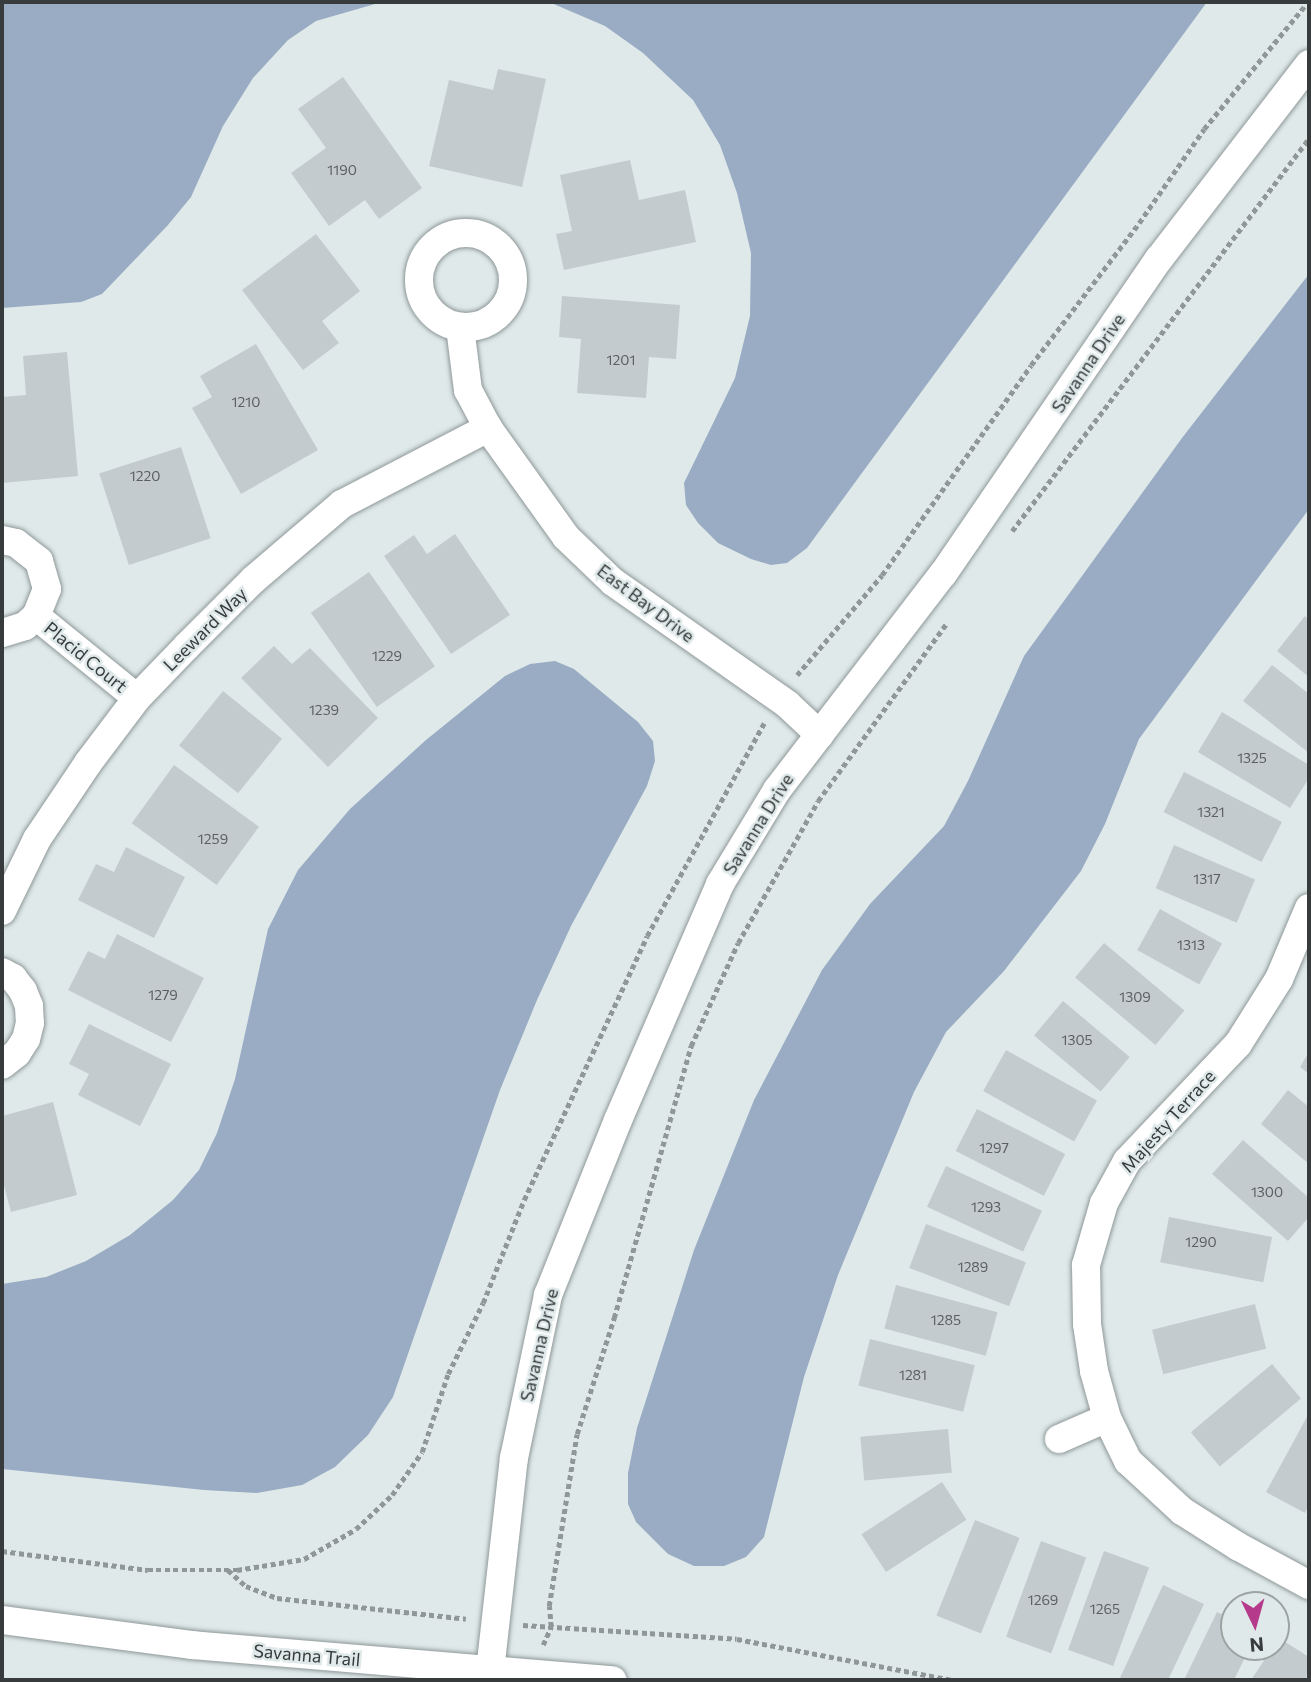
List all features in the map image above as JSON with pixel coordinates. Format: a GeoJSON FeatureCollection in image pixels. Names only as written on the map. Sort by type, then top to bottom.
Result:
{"type":"FeatureCollection","features":[{"type":"Feature","properties":{"kind":"street","name":"Savanna Drive"},"geometry":{"type":"LineString","coordinates":[[491,1677],[514,1458],[548,1295],[618,1120],[720,884],[776,790],[943,574],[1159,259],[1309,64]]}},
{"type":"Feature","properties":{"kind":"street","name":"East Bay Drive"},"geometry":{"type":"LineString","coordinates":[[460,327],[468,390],[488,428],[566,537],[614,582],[787,704],[820,735]]}},
{"type":"Feature","properties":{"kind":"street","name":"Leeward Way"},"geometry":{"type":"LineString","coordinates":[[2,911],[37,839],[136,698],[253,580],[342,504],[488,428]]}},
{"type":"Feature","properties":{"kind":"street","name":"Placid Court"},"geometry":{"type":"LineString","coordinates":[[2,540],[16,543],[39,561],[47,589],[36,616],[25,626],[2,634]]}},
{"type":"Feature","properties":{"kind":"street","name":"Placid Court"},"geometry":{"type":"LineString","coordinates":[[36,616],[136,698]]}},
{"type":"Feature","properties":{"kind":"street","name":"Majesty Terrace"},"geometry":{"type":"LineString","coordinates":[[1309,908],[1279,979],[1238,1044],[1127,1161],[1104,1203],[1086,1265],[1087,1324],[1094,1371],[1107,1418],[1128,1461],[1182,1511],[1239,1547],[1309,1585]]}},
{"type":"Feature","properties":{"kind":"street"},"geometry":{"type":"LineString","coordinates":[[2,972],[13,978],[23,991],[29,1006],[30,1023],[26,1039],[17,1053],[2,1065]]}},
{"type":"Feature","properties":{"kind":"street"},"geometry":{"type":"LineString","coordinates":[[1059,1439],[1107,1418]]}},
{"type":"Feature","properties":{"kind":"street","name":"Savanna Trail"},"geometry":{"type":"LineString","coordinates":[[2,1620],[192,1645],[491,1677],[548,1676],[613,1680]]}},
{"type":"Feature","properties":{"kind":"path"},"geometry":{"type":"LineString","coordinates":[[1006,541],[1309,139]]}},
{"type":"Feature","properties":{"kind":"path"},"geometry":{"type":"LineString","coordinates":[[548,1676],[543,1645],[551,1627],[548,1606],[577,1434],[614,1318],[691,1046],[738,943],[818,802],[952,616]]}},
{"type":"Feature","properties":{"kind":"path"},"geometry":{"type":"LineString","coordinates":[[228,1570],[246,1586],[277,1598],[496,1623],[737,1639],[952,1680]]}},
{"type":"Feature","properties":{"kind":"water"},"geometry":{"type":"Polygon","coordinates":[[[2,2],[382,2],[316,21],[288,40],[253,78],[223,126],[191,197],[102,294],[81,302],[2,308],[2,2]]]}},
{"type":"Feature","properties":{"kind":"water"},"geometry":{"type":"Polygon","coordinates":[[[549,2],[1207,2],[807,548],[787,563],[771,565],[751,559],[718,543],[698,523],[686,505],[684,483],[735,378],[750,316],[751,253],[737,193],[720,145],[693,100],[643,53],[605,26],[549,2]]]}},
{"type":"Feature","properties":{"kind":"water"},"geometry":{"type":"Polygon","coordinates":[[[1309,274],[1309,509],[1139,739],[1105,824],[1081,871],[1004,971],[946,1032],[914,1092],[838,1275],[804,1377],[764,1537],[746,1557],[724,1566],[694,1566],[668,1554],[636,1522],[628,1504],[628,1473],[637,1428],[694,1250],[754,1100],[822,970],[870,904],[944,826],[968,781],[1024,656],[1182,438],[1309,274]]]}},
{"type":"Feature","properties":{"kind":"water"},"geometry":{"type":"Polygon","coordinates":[[[555,661],[574,669],[638,722],[653,741],[655,761],[647,786],[571,926],[537,1000],[500,1090],[393,1397],[368,1435],[335,1467],[302,1485],[257,1493],[2,1469],[2,1284],[46,1277],[86,1261],[130,1235],[173,1200],[199,1170],[217,1133],[235,1079],[268,929],[298,870],[350,809],[426,740],[505,676],[530,664],[555,661]]]}},
{"type":"Feature","properties":{"kind":"building"},"geometry":{"type":"Polygon","coordinates":[[[498,69],[546,79],[522,187],[429,166],[449,80],[493,90],[498,69]]]}},
{"type":"Feature","properties":{"kind":"building"},"geometry":{"type":"Polygon","coordinates":[[[343,77],[422,188],[379,219],[365,200],[329,226],[291,173],[326,148],[298,109],[343,77]]]}},
{"type":"Feature","properties":{"kind":"building"},"geometry":{"type":"Polygon","coordinates":[[[630,160],[639,200],[685,190],[696,242],[564,270],[556,234],[572,231],[560,175],[630,160]]]}},
{"type":"Feature","properties":{"kind":"building"},"geometry":{"type":"Polygon","coordinates":[[[316,234],[360,291],[322,321],[339,343],[303,370],[242,290],[316,234]]]}},
{"type":"Feature","properties":{"kind":"building"},"geometry":{"type":"Polygon","coordinates":[[[562,296],[680,305],[676,359],[649,357],[646,398],[577,393],[581,339],[559,337],[562,296]]]}},
{"type":"Feature","properties":{"kind":"building"},"geometry":{"type":"Polygon","coordinates":[[[256,344],[318,450],[241,494],[192,408],[212,397],[200,376],[256,344]]]}},
{"type":"Feature","properties":{"kind":"building"},"geometry":{"type":"Polygon","coordinates":[[[67,352],[78,476],[2,483],[2,397],[26,395],[23,356],[67,352]]]}},
{"type":"Feature","properties":{"kind":"building"},"geometry":{"type":"Polygon","coordinates":[[[181,447],[211,538],[129,565],[99,474],[181,447]]]}},
{"type":"Feature","properties":{"kind":"building"},"geometry":{"type":"Polygon","coordinates":[[[455,534],[510,615],[451,654],[384,556],[414,535],[427,554],[455,534]]]}},
{"type":"Feature","properties":{"kind":"building"},"geometry":{"type":"Polygon","coordinates":[[[369,572],[435,666],[377,707],[311,613],[369,572]]]}},
{"type":"Feature","properties":{"kind":"building"},"geometry":{"type":"Polygon","coordinates":[[[1305,616],[1309,620],[1309,677],[1277,651],[1305,616]]]}},
{"type":"Feature","properties":{"kind":"building"},"geometry":{"type":"Polygon","coordinates":[[[274,646],[292,664],[310,648],[378,718],[328,767],[241,678],[274,646]]]}},
{"type":"Feature","properties":{"kind":"building"},"geometry":{"type":"Polygon","coordinates":[[[1272,665],[1309,694],[1309,753],[1243,701],[1272,665]]]}},
{"type":"Feature","properties":{"kind":"building"},"geometry":{"type":"Polygon","coordinates":[[[223,691],[282,739],[238,793],[179,745],[223,691]]]}},
{"type":"Feature","properties":{"kind":"building"},"geometry":{"type":"Polygon","coordinates":[[[1222,712],[1309,765],[1309,778],[1290,808],[1198,752],[1222,712]]]}},
{"type":"Feature","properties":{"kind":"building"},"geometry":{"type":"Polygon","coordinates":[[[174,765],[259,827],[217,885],[132,823],[174,765]]]}},
{"type":"Feature","properties":{"kind":"building"},"geometry":{"type":"Polygon","coordinates":[[[1184,772],[1282,822],[1262,862],[1164,812],[1184,772]]]}},
{"type":"Feature","properties":{"kind":"building"},"geometry":{"type":"Polygon","coordinates":[[[1174,845],[1255,879],[1237,923],[1156,888],[1174,845]]]}},
{"type":"Feature","properties":{"kind":"building"},"geometry":{"type":"Polygon","coordinates":[[[126,847],[185,877],[154,938],[78,900],[96,864],[114,872],[126,847]]]}},
{"type":"Feature","properties":{"kind":"building"},"geometry":{"type":"Polygon","coordinates":[[[1160,909],[1222,943],[1199,985],[1137,950],[1160,909]]]}},
{"type":"Feature","properties":{"kind":"building"},"geometry":{"type":"Polygon","coordinates":[[[117,934],[204,978],[171,1042],[68,990],[88,951],[105,959],[117,934]]]}},
{"type":"Feature","properties":{"kind":"building"},"geometry":{"type":"Polygon","coordinates":[[[1104,943],[1184,1010],[1156,1045],[1075,977],[1104,943]]]}},
{"type":"Feature","properties":{"kind":"building"},"geometry":{"type":"Polygon","coordinates":[[[1063,1001],[1130,1057],[1101,1091],[1034,1035],[1063,1001]]]}},
{"type":"Feature","properties":{"kind":"building"},"geometry":{"type":"Polygon","coordinates":[[[89,1024],[171,1064],[140,1126],[78,1095],[89,1074],[69,1064],[89,1024]]]}},
{"type":"Feature","properties":{"kind":"building"},"geometry":{"type":"Polygon","coordinates":[[[1006,1050],[1097,1100],[1074,1142],[983,1091],[1006,1050]]]}},
{"type":"Feature","properties":{"kind":"building"},"geometry":{"type":"Polygon","coordinates":[[[1309,1052],[1309,1074],[1300,1067],[1309,1052]]]}},
{"type":"Feature","properties":{"kind":"building"},"geometry":{"type":"Polygon","coordinates":[[[1288,1090],[1309,1107],[1309,1164],[1261,1124],[1288,1090]]]}},
{"type":"Feature","properties":{"kind":"building"},"geometry":{"type":"Polygon","coordinates":[[[53,1102],[77,1195],[11,1212],[2,1178],[2,1116],[53,1102]]]}},
{"type":"Feature","properties":{"kind":"building"},"geometry":{"type":"Polygon","coordinates":[[[977,1109],[1065,1154],[1044,1196],[956,1151],[977,1109]]]}},
{"type":"Feature","properties":{"kind":"building"},"geometry":{"type":"Polygon","coordinates":[[[1243,1140],[1309,1198],[1309,1217],[1288,1241],[1212,1174],[1243,1140]]]}},
{"type":"Feature","properties":{"kind":"building"},"geometry":{"type":"Polygon","coordinates":[[[946,1166],[1042,1211],[1023,1252],[927,1207],[946,1166]]]}},
{"type":"Feature","properties":{"kind":"building"},"geometry":{"type":"Polygon","coordinates":[[[1169,1217],[1272,1237],[1263,1282],[1160,1262],[1169,1217]]]}},
{"type":"Feature","properties":{"kind":"building"},"geometry":{"type":"Polygon","coordinates":[[[926,1224],[1026,1262],[1009,1306],[909,1268],[926,1224]]]}},
{"type":"Feature","properties":{"kind":"building"},"geometry":{"type":"Polygon","coordinates":[[[896,1285],[997,1312],[986,1356],[884,1328],[896,1285]]]}},
{"type":"Feature","properties":{"kind":"building"},"geometry":{"type":"Polygon","coordinates":[[[1255,1304],[1266,1349],[1163,1374],[1152,1330],[1255,1304]]]}},
{"type":"Feature","properties":{"kind":"building"},"geometry":{"type":"Polygon","coordinates":[[[870,1339],[975,1365],[963,1412],[858,1386],[870,1339]]]}},
{"type":"Feature","properties":{"kind":"building"},"geometry":{"type":"Polygon","coordinates":[[[1272,1364],[1301,1398],[1220,1467],[1191,1432],[1272,1364]]]}},
{"type":"Feature","properties":{"kind":"building"},"geometry":{"type":"Polygon","coordinates":[[[1309,1413],[1309,1505],[1305,1513],[1266,1492],[1309,1413]]]}},
{"type":"Feature","properties":{"kind":"building"},"geometry":{"type":"Polygon","coordinates":[[[948,1429],[952,1473],[864,1481],[860,1437],[948,1429]]]}},
{"type":"Feature","properties":{"kind":"building"},"geometry":{"type":"Polygon","coordinates":[[[942,1482],[967,1520],[886,1572],[861,1534],[942,1482]]]}},
{"type":"Feature","properties":{"kind":"building"},"geometry":{"type":"Polygon","coordinates":[[[975,1520],[1020,1538],[981,1633],[936,1615],[975,1520]]]}},
{"type":"Feature","properties":{"kind":"building"},"geometry":{"type":"Polygon","coordinates":[[[1041,1541],[1086,1557],[1051,1653],[1006,1637],[1041,1541]]]}},
{"type":"Feature","properties":{"kind":"building"},"geometry":{"type":"Polygon","coordinates":[[[1104,1551],[1149,1567],[1113,1666],[1068,1650],[1104,1551]]]}},
{"type":"Feature","properties":{"kind":"building"},"geometry":{"type":"Polygon","coordinates":[[[1163,1585],[1204,1604],[1168,1680],[1119,1680],[1163,1585]]]}},
{"type":"Feature","properties":{"kind":"building"},"geometry":{"type":"Polygon","coordinates":[[[1217,1612],[1220,1613],[1220,1661],[1243,1661],[1234,1680],[1184,1680],[1217,1612]]]}},
{"type":"Feature","properties":{"kind":"building"},"geometry":{"type":"Polygon","coordinates":[[[1290,1645],[1309,1657],[1306,1680],[1251,1680],[1264,1661],[1290,1661],[1290,1645]]]}}]}
